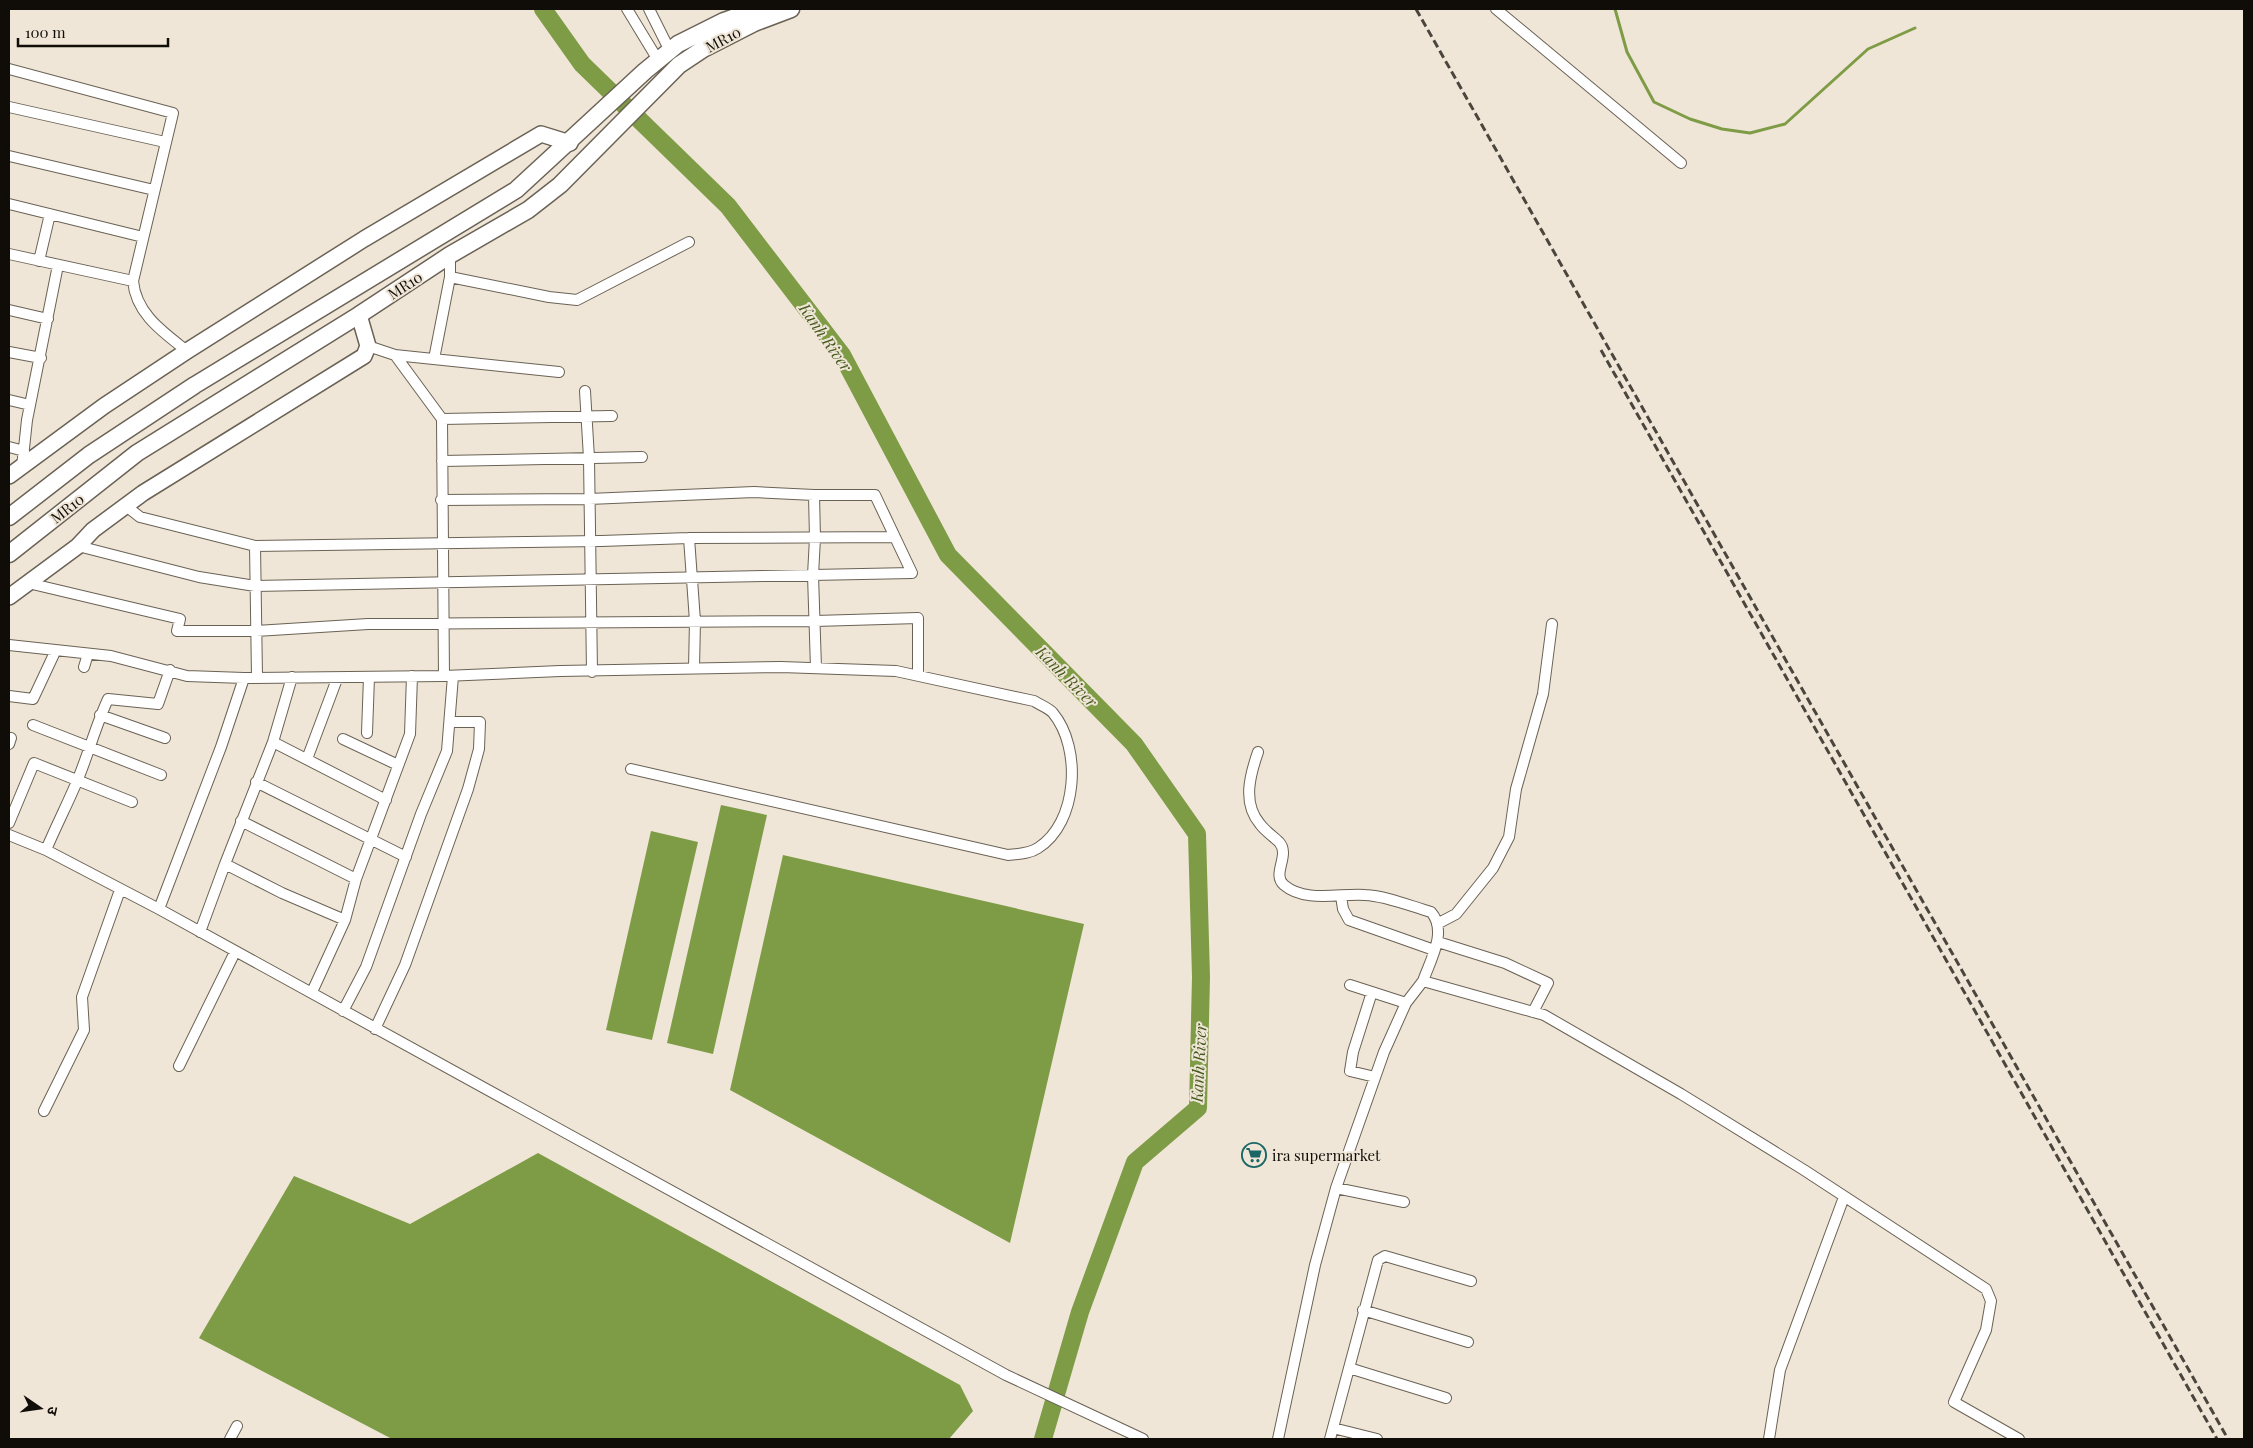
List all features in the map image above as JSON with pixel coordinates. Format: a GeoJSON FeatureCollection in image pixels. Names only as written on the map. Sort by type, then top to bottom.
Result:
{"type":"FeatureCollection","features":[{"type":"Feature","properties":{"kind":"main road","name":"MR10"},"geometry":{"type":"LineString","coordinates":[[9,517],[89,455],[195,386],[516,190],[570,143],[645,71],[678,44],[724,22],[758,9]]}},
{"type":"Feature","properties":{"kind":"main road","name":"MR10"},"geometry":{"type":"LineString","coordinates":[[9,554],[137,453],[450,256],[528,210],[560,185],[679,65],[703,49],[754,23],[791,9]]}},
{"type":"Feature","properties":{"kind":"street"},"geometry":{"type":"LineString","coordinates":[[628,9],[664,56]]}},
{"type":"Feature","properties":{"kind":"street"},"geometry":{"type":"LineString","coordinates":[[649,9],[664,56]]}},
{"type":"Feature","properties":{"kind":"street"},"geometry":{"type":"LineString","coordinates":[[1496,9],[1681,163]]}},
{"type":"Feature","properties":{"kind":"street"},"geometry":{"type":"LineString","coordinates":[[9,69],[172,113],[133,281],[134,293],[149,318],[188,351]]}},
{"type":"Feature","properties":{"kind":"street"},"geometry":{"type":"LineString","coordinates":[[9,107],[165,142]]}},
{"type":"Feature","properties":{"kind":"street"},"geometry":{"type":"LineString","coordinates":[[9,476],[104,406],[364,239],[541,134],[570,143]]}},
{"type":"Feature","properties":{"kind":"street"},"geometry":{"type":"LineString","coordinates":[[9,156],[154,190]]}},
{"type":"Feature","properties":{"kind":"street"},"geometry":{"type":"LineString","coordinates":[[9,204],[143,238]]}},
{"type":"Feature","properties":{"kind":"street"},"geometry":{"type":"LineString","coordinates":[[39,261],[50,214]]}},
{"type":"Feature","properties":{"kind":"street"},"geometry":{"type":"LineString","coordinates":[[450,277],[556,298],[577,300],[689,242]]}},
{"type":"Feature","properties":{"kind":"street"},"geometry":{"type":"LineString","coordinates":[[9,254],[133,281]]}},
{"type":"Feature","properties":{"kind":"street"},"geometry":{"type":"LineString","coordinates":[[434,359],[450,277],[450,256]]}},
{"type":"Feature","properties":{"kind":"street"},"geometry":{"type":"LineString","coordinates":[[22,467],[30,405],[41,358],[58,265]]}},
{"type":"Feature","properties":{"kind":"street"},"geometry":{"type":"LineString","coordinates":[[9,310],[48,319]]}},
{"type":"Feature","properties":{"kind":"street"},"geometry":{"type":"LineString","coordinates":[[9,597],[78,546],[93,530],[126,506],[234,435],[364,356],[368,346],[359,315]]}},
{"type":"Feature","properties":{"kind":"street"},"geometry":{"type":"LineString","coordinates":[[368,346],[395,355],[559,372]]}},
{"type":"Feature","properties":{"kind":"street"},"geometry":{"type":"LineString","coordinates":[[9,352],[41,358]]}},
{"type":"Feature","properties":{"kind":"street"},"geometry":{"type":"LineString","coordinates":[[343,1011],[366,968],[447,751],[450,722],[443,625],[442,419],[395,355]]}},
{"type":"Feature","properties":{"kind":"street"},"geometry":{"type":"LineString","coordinates":[[585,390],[589,458],[592,672]]}},
{"type":"Feature","properties":{"kind":"street"},"geometry":{"type":"LineString","coordinates":[[9,400],[30,405]]}},
{"type":"Feature","properties":{"kind":"street"},"geometry":{"type":"LineString","coordinates":[[442,419],[612,416]]}},
{"type":"Feature","properties":{"kind":"street"},"geometry":{"type":"LineString","coordinates":[[9,447],[24,451]]}},
{"type":"Feature","properties":{"kind":"street"},"geometry":{"type":"LineString","coordinates":[[442,461],[642,457]]}},
{"type":"Feature","properties":{"kind":"street"},"geometry":{"type":"LineString","coordinates":[[78,546],[199,577],[255,586],[912,574],[875,495],[814,495],[754,492],[589,499],[441,500]]}},
{"type":"Feature","properties":{"kind":"street"},"geometry":{"type":"LineString","coordinates":[[814,495],[815,538],[813,575],[816,668]]}},
{"type":"Feature","properties":{"kind":"street"},"geometry":{"type":"LineString","coordinates":[[126,506],[140,517],[255,546],[689,538],[895,537]]}},
{"type":"Feature","properties":{"kind":"street"},"geometry":{"type":"LineString","coordinates":[[689,538],[695,621],[694,668]]}},
{"type":"Feature","properties":{"kind":"street"},"geometry":{"type":"LineString","coordinates":[[255,546],[257,677]]}},
{"type":"Feature","properties":{"kind":"street"},"geometry":{"type":"LineString","coordinates":[[28,583],[180,619],[177,631],[256,631],[368,624],[443,625],[815,621],[918,618],[918,675]]}},
{"type":"Feature","properties":{"kind":"street"},"geometry":{"type":"LineString","coordinates":[[1437,924],[1456,914],[1493,868],[1509,837],[1516,789],[1543,694],[1552,624]]}},
{"type":"Feature","properties":{"kind":"street"},"geometry":{"type":"LineString","coordinates":[[9,645],[55,652],[111,656],[187,676],[244,678],[292,677],[337,679],[694,668],[816,668],[896,671],[1034,702],[1052,712],[1065,731],[1074,764],[1071,791],[1063,819],[1039,848],[1008,855],[631,769]]}},
{"type":"Feature","properties":{"kind":"street"},"geometry":{"type":"LineString","coordinates":[[9,696],[33,698],[55,652]]}},
{"type":"Feature","properties":{"kind":"street"},"geometry":{"type":"LineString","coordinates":[[84,667],[88,654]]}},
{"type":"Feature","properties":{"kind":"street"},"geometry":{"type":"LineString","coordinates":[[46,850],[78,779],[90,747],[92,735],[108,699],[158,704],[170,670]]}},
{"type":"Feature","properties":{"kind":"street"},"geometry":{"type":"LineString","coordinates":[[312,992],[345,920],[356,879],[410,734],[412,676]]}},
{"type":"Feature","properties":{"kind":"street"},"geometry":{"type":"LineString","coordinates":[[200,932],[241,821],[273,742],[292,677]]}},
{"type":"Feature","properties":{"kind":"street"},"geometry":{"type":"LineString","coordinates":[[368,733],[369,677]]}},
{"type":"Feature","properties":{"kind":"street"},"geometry":{"type":"LineString","coordinates":[[159,908],[221,746],[244,678]]}},
{"type":"Feature","properties":{"kind":"street"},"geometry":{"type":"LineString","coordinates":[[307,759],[337,679]]}},
{"type":"Feature","properties":{"kind":"street"},"geometry":{"type":"LineString","coordinates":[[100,716],[165,738]]}},
{"type":"Feature","properties":{"kind":"street"},"geometry":{"type":"LineString","coordinates":[[375,1029],[405,966],[468,789],[479,749],[480,722],[450,722]]}},
{"type":"Feature","properties":{"kind":"street"},"geometry":{"type":"LineString","coordinates":[[33,725],[161,775]]}},
{"type":"Feature","properties":{"kind":"street"},"geometry":{"type":"LineString","coordinates":[[9,738],[11,738],[9,744]]}},
{"type":"Feature","properties":{"kind":"street"},"geometry":{"type":"LineString","coordinates":[[343,739],[398,765]]}},
{"type":"Feature","properties":{"kind":"street"},"geometry":{"type":"LineString","coordinates":[[273,742],[386,800]]}},
{"type":"Feature","properties":{"kind":"street"},"geometry":{"type":"LineString","coordinates":[[1258,752],[1250,776],[1250,804],[1259,824],[1284,850],[1279,877],[1284,886],[1300,893],[1341,896],[1364,894],[1380,897],[1431,912],[1436,918],[1437,924],[1436,946],[1423,981],[1406,1003],[1376,1078],[1336,1188],[1315,1265],[1278,1439]]}},
{"type":"Feature","properties":{"kind":"street"},"geometry":{"type":"LineString","coordinates":[[9,823],[34,763],[132,802]]}},
{"type":"Feature","properties":{"kind":"street"},"geometry":{"type":"LineString","coordinates":[[256,782],[406,857]]}},
{"type":"Feature","properties":{"kind":"street"},"geometry":{"type":"LineString","coordinates":[[241,821],[356,879]]}},
{"type":"Feature","properties":{"kind":"street"},"geometry":{"type":"LineString","coordinates":[[9,835],[46,850],[120,890],[159,908],[234,952],[312,992],[375,1029],[1006,1375],[1111,1422],[1143,1439]]}},
{"type":"Feature","properties":{"kind":"street"},"geometry":{"type":"LineString","coordinates":[[225,864],[282,893],[345,920]]}},
{"type":"Feature","properties":{"kind":"street"},"geometry":{"type":"LineString","coordinates":[[44,1110],[84,1030],[82,997],[120,890]]}},
{"type":"Feature","properties":{"kind":"street"},"geometry":{"type":"LineString","coordinates":[[1341,896],[1343,909],[1349,920],[1436,946],[1505,963],[1548,983],[1533,1012]]}},
{"type":"Feature","properties":{"kind":"street"},"geometry":{"type":"LineString","coordinates":[[179,1066],[234,952]]}},
{"type":"Feature","properties":{"kind":"street"},"geometry":{"type":"LineString","coordinates":[[1423,981],[1544,1015],[1673,1090],[1844,1197],[1986,1290],[1991,1301],[1986,1330],[1954,1402],[2019,1439]]}},
{"type":"Feature","properties":{"kind":"street"},"geometry":{"type":"LineString","coordinates":[[1350,985],[1406,1003]]}},
{"type":"Feature","properties":{"kind":"street"},"geometry":{"type":"LineString","coordinates":[[1372,992],[1353,1052],[1350,1071],[1376,1078]]}},
{"type":"Feature","properties":{"kind":"street"},"geometry":{"type":"LineString","coordinates":[[1336,1188],[1404,1202]]}},
{"type":"Feature","properties":{"kind":"street"},"geometry":{"type":"LineString","coordinates":[[1769,1439],[1780,1370],[1844,1197]]}},
{"type":"Feature","properties":{"kind":"street"},"geometry":{"type":"LineString","coordinates":[[1332,1434],[1374,1268],[1378,1260],[1385,1256],[1471,1281]]}},
{"type":"Feature","properties":{"kind":"street"},"geometry":{"type":"LineString","coordinates":[[1364,1310],[1468,1342]]}},
{"type":"Feature","properties":{"kind":"street"},"geometry":{"type":"LineString","coordinates":[[1349,1368],[1446,1398]]}},
{"type":"Feature","properties":{"kind":"street"},"geometry":{"type":"LineString","coordinates":[[230,1439],[237,1426]]}},
{"type":"Feature","properties":{"kind":"street"},"geometry":{"type":"LineString","coordinates":[[1332,1434],[1345,1439]]}},
{"type":"Feature","properties":{"kind":"street"},"geometry":{"type":"LineString","coordinates":[[1332,1434],[1377,1439]]}},
{"type":"Feature","properties":{"kind":"shaded area"},"geometry":{"type":"Polygon","coordinates":[[[721,805],[767,815],[713,1054],[667,1043],[721,805]]]}},
{"type":"Feature","properties":{"kind":"shaded area"},"geometry":{"type":"Polygon","coordinates":[[[651,831],[698,842],[652,1040],[606,1030],[651,831]]]}},
{"type":"Feature","properties":{"kind":"shaded area"},"geometry":{"type":"Polygon","coordinates":[[[783,855],[1084,924],[1010,1243],[730,1090],[783,855]]]}},
{"type":"Feature","properties":{"kind":"shaded area"},"geometry":{"type":"Polygon","coordinates":[[[538,1153],[960,1385],[973,1411],[949,1439],[392,1439],[199,1338],[294,1176],[410,1224],[538,1153]]]}},
{"type":"Feature","properties":{"kind":"waterway","name":"Kanh River"},"geometry":{"type":"LineString","coordinates":[[543,9],[582,64],[728,206],[842,355],[948,555],[1134,744],[1197,834],[1201,977],[1198,1108],[1135,1162],[1080,1312],[1043,1439]]}},
{"type":"Feature","properties":{"kind":"waterway"},"geometry":{"type":"LineString","coordinates":[[1615,9],[1627,52],[1654,102],[1690,119],[1722,129],[1750,133],[1785,124],[1868,49],[1915,28]]}},
{"type":"Feature","properties":{"kind":"railway"},"geometry":{"type":"LineString","coordinates":[[1416,9],[2228,1439]]}},
{"type":"Feature","properties":{"kind":"railway"},"geometry":{"type":"LineString","coordinates":[[1601,350],[2217,1439]]}},
{"type":"Feature","properties":{"kind":"place","name":"ira supermarket"},"geometry":{"type":"Point","coordinates":[1254,1155]}}]}
